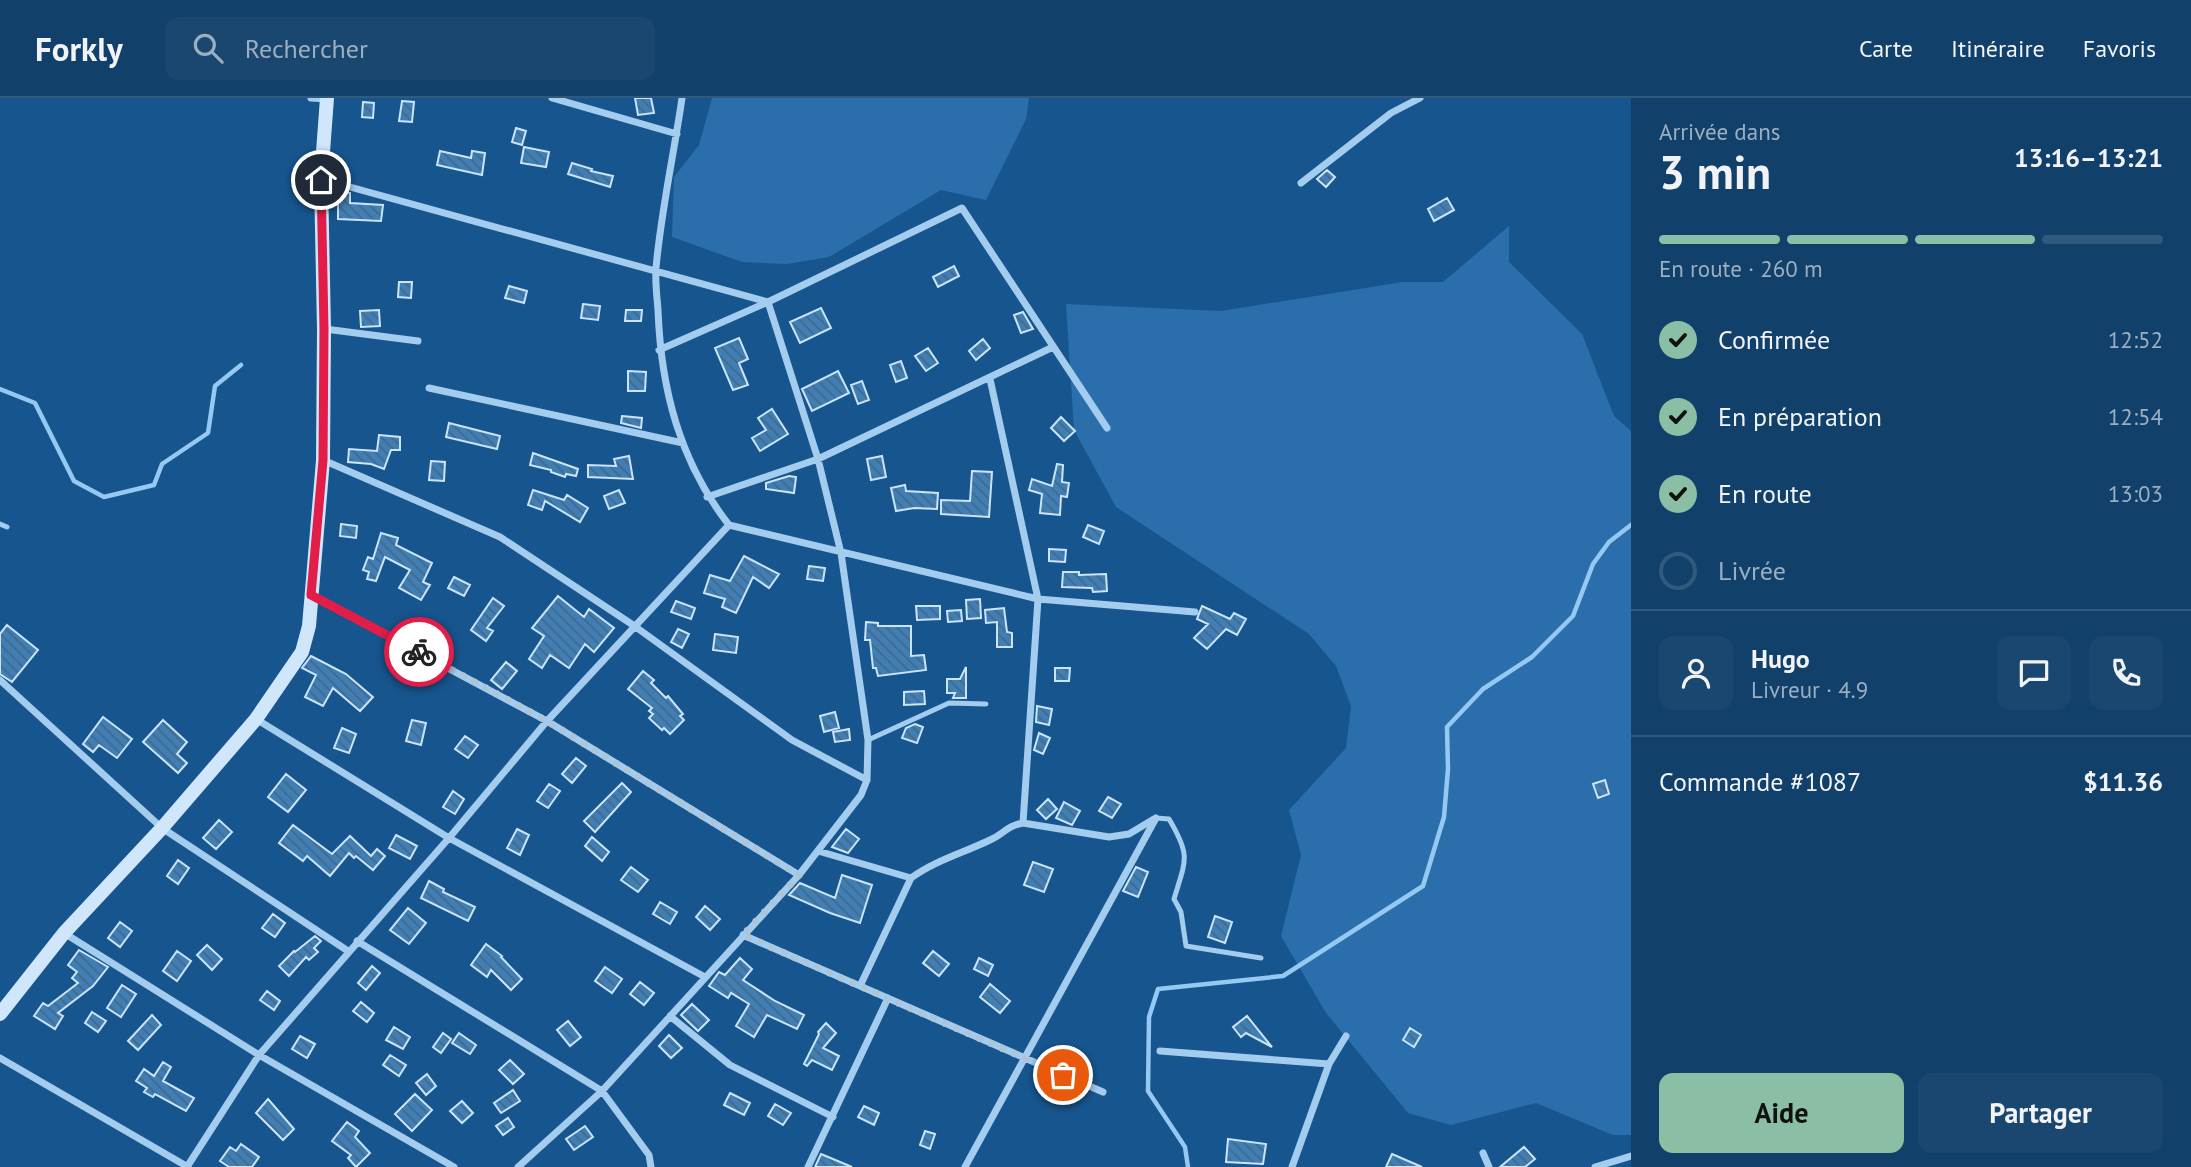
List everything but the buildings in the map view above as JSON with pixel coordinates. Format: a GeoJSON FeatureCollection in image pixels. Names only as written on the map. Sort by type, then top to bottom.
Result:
{"type":"FeatureCollection","features":[{"type":"Feature","properties":{"kind":"street"},"geometry":{"type":"LineString","coordinates":[[0,1014],[64,933],[162,828],[256,719],[302,652],[309,626],[323,460],[321,180],[327,98],[311,98]]}},
{"type":"Feature","properties":{"kind":"street"},"geometry":{"type":"LineString","coordinates":[[552,98],[677,134]]}},
{"type":"Feature","properties":{"kind":"street"},"geometry":{"type":"LineString","coordinates":[[682,98],[656,269],[660,350],[667,397],[683,443],[707,497],[729,525],[1038,599],[1195,612]]}},
{"type":"Feature","properties":{"kind":"street"},"geometry":{"type":"LineString","coordinates":[[1301,183],[1391,113],[1420,98]]}},
{"type":"Feature","properties":{"kind":"street"},"geometry":{"type":"LineString","coordinates":[[321,180],[656,269],[768,302]]}},
{"type":"Feature","properties":{"kind":"street"},"geometry":{"type":"LineString","coordinates":[[660,350],[768,302],[962,208],[1107,428]]}},
{"type":"Feature","properties":{"kind":"street"},"geometry":{"type":"LineString","coordinates":[[518,1167],[602,1091],[799,875],[861,795],[867,780],[869,740],[841,553],[818,459],[768,302]]}},
{"type":"Feature","properties":{"kind":"street"},"geometry":{"type":"LineString","coordinates":[[324,329],[418,341]]}},
{"type":"Feature","properties":{"kind":"street"},"geometry":{"type":"LineString","coordinates":[[707,497],[818,459],[1053,347]]}},
{"type":"Feature","properties":{"kind":"street"},"geometry":{"type":"LineString","coordinates":[[990,379],[1038,599],[1024,823]]}},
{"type":"Feature","properties":{"kind":"street"},"geometry":{"type":"LineString","coordinates":[[429,388],[683,443]]}},
{"type":"Feature","properties":{"kind":"street"},"geometry":{"type":"LineString","coordinates":[[323,460],[500,537],[634,625],[792,740],[867,780]]}},
{"type":"Feature","properties":{"kind":"street"},"geometry":{"type":"LineString","coordinates":[[0,1058],[187,1167],[259,1055],[449,838],[547,721],[729,525]]}},
{"type":"Feature","properties":{"kind":"street"},"geometry":{"type":"LineString","coordinates":[[311,595],[547,721],[799,875]]}},
{"type":"Feature","properties":{"kind":"street"},"geometry":{"type":"LineString","coordinates":[[0,680],[162,828],[348,951]]}},
{"type":"Feature","properties":{"kind":"street"},"geometry":{"type":"LineString","coordinates":[[256,719],[449,838],[705,977]]}},
{"type":"Feature","properties":{"kind":"street"},"geometry":{"type":"LineString","coordinates":[[860,986],[911,878],[928,866],[994,839],[1010,825],[1024,823],[1109,837],[1129,834],[1156,818]]}},
{"type":"Feature","properties":{"kind":"street"},"geometry":{"type":"LineString","coordinates":[[965,1167],[1156,818]]}},
{"type":"Feature","properties":{"kind":"street"},"geometry":{"type":"LineString","coordinates":[[818,851],[911,878]]}},
{"type":"Feature","properties":{"kind":"street"},"geometry":{"type":"LineString","coordinates":[[64,933],[259,1055],[454,1167]]}},
{"type":"Feature","properties":{"kind":"street"},"geometry":{"type":"LineString","coordinates":[[743,935],[1103,1092]]}},
{"type":"Feature","properties":{"kind":"street"},"geometry":{"type":"LineString","coordinates":[[357,942],[602,1091],[649,1155],[651,1167]]}},
{"type":"Feature","properties":{"kind":"street"},"geometry":{"type":"LineString","coordinates":[[808,1167],[888,998]]}},
{"type":"Feature","properties":{"kind":"street"},"geometry":{"type":"LineString","coordinates":[[670,1016],[730,1065],[833,1117]]}},
{"type":"Feature","properties":{"kind":"street"},"geometry":{"type":"LineString","coordinates":[[1292,1167],[1329,1063],[1346,1036]]}},
{"type":"Feature","properties":{"kind":"street"},"geometry":{"type":"LineString","coordinates":[[1160,1051],[1329,1063]]}},
{"type":"Feature","properties":{"kind":"street"},"geometry":{"type":"LineString","coordinates":[[1483,1153],[1489,1167]]}},
{"type":"Feature","properties":{"kind":"street"},"geometry":{"type":"LineString","coordinates":[[1595,1167],[1631,1156]]}},
{"type":"Feature","properties":{"kind":"lane"},"geometry":{"type":"LineString","coordinates":[[0,523],[7,527]]}},
{"type":"Feature","properties":{"kind":"lane"},"geometry":{"type":"LineString","coordinates":[[869,740],[950,703],[986,704]]}},
{"type":"Feature","properties":{"kind":"lane"},"geometry":{"type":"LineString","coordinates":[[1156,818],[1169,819],[1182,842],[1187,858],[1174,899],[1181,912],[1186,946],[1261,958]]}},
{"type":"Feature","properties":{"kind":"shaded area"},"geometry":{"type":"Polygon","coordinates":[[[712,98],[1029,98],[1026,119],[986,200],[941,190],[829,257],[787,264],[742,262],[672,237],[674,177],[699,145],[712,98]]]}},
{"type":"Feature","properties":{"kind":"shaded area"},"geometry":{"type":"Polygon","coordinates":[[[1509,226],[1509,262],[1582,334],[1614,416],[1631,431],[1631,1135],[1613,1135],[1536,1103],[1451,1125],[1408,1113],[1326,1013],[1281,936],[1301,855],[1289,810],[1346,748],[1351,706],[1336,666],[1309,634],[1116,507],[1074,430],[1066,304],[1221,311],[1403,282],[1443,282],[1509,226]]]}},
{"type":"Feature","properties":{"kind":"waterway"},"geometry":{"type":"LineString","coordinates":[[0,389],[35,403],[74,481],[104,497],[154,485],[162,464],[208,433],[215,386],[241,365]]}},
{"type":"Feature","properties":{"kind":"waterway"},"geometry":{"type":"LineString","coordinates":[[1188,1167],[1185,1147],[1148,1091],[1149,1017],[1158,989],[1283,976],[1423,886],[1444,817],[1448,769],[1447,727],[1483,689],[1532,657],[1573,616],[1593,564],[1609,542],[1631,525]]}},
{"type":"Feature","properties":{"kind":"way so far"},"geometry":{"type":"LineString","coordinates":[[419,652],[547,721],[799,875],[743,935],[1063,1075]]}},
{"type":"Feature","properties":{"kind":"route"},"geometry":{"type":"LineString","coordinates":[[321,180],[323,460],[311,595],[419,652]]}}]}
